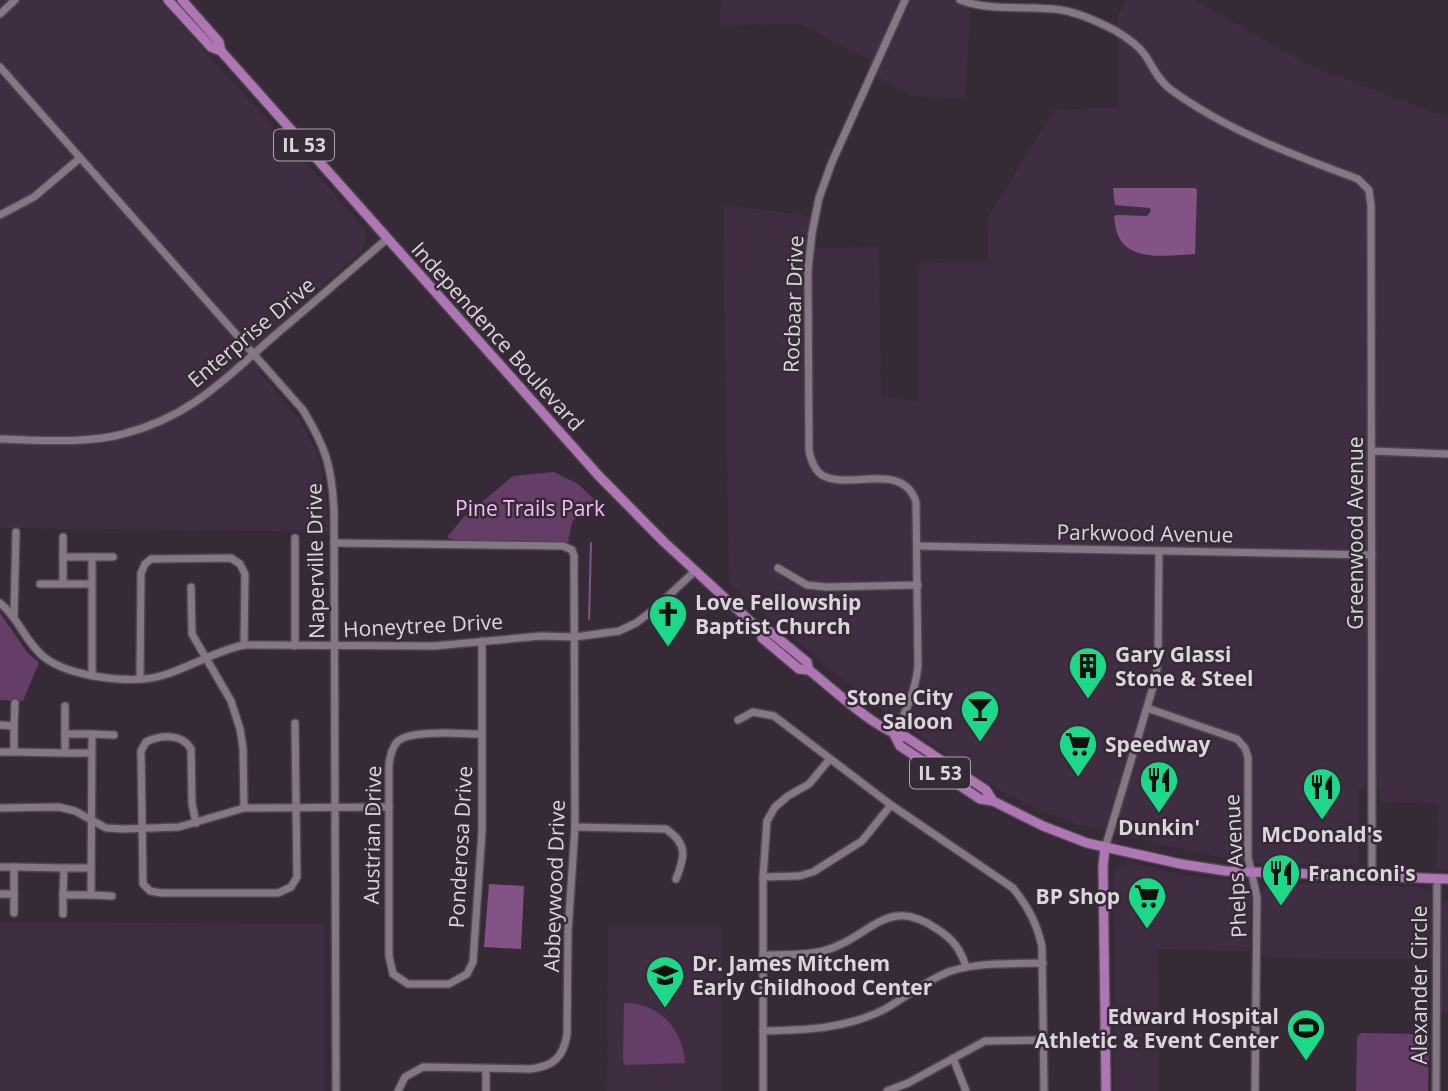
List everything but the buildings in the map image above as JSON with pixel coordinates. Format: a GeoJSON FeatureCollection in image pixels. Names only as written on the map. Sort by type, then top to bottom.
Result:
{"type":"FeatureCollection","features":[{"type":"Feature","properties":{"kind":"main road","name":"Independence Boulevard"},"geometry":{"type":"LineString","coordinates":[[168,0],[211,47],[220,51],[598,474],[695,571],[762,632],[769,631],[807,662],[809,670],[894,734],[906,737],[986,790],[993,801],[1043,826],[1105,848],[1190,866],[1252,872],[1448,879]]}},
{"type":"Feature","properties":{"kind":"main road","name":"Independence Boulevard"},"geometry":{"type":"LineString","coordinates":[[182,0],[219,42],[220,51]]}},
{"type":"Feature","properties":{"kind":"main road"},"geometry":{"type":"LineString","coordinates":[[1105,848],[1106,1091]]}},
{"type":"Feature","properties":{"kind":"street"},"geometry":{"type":"LineString","coordinates":[[0,13],[15,0]]}},
{"type":"Feature","properties":{"kind":"street","name":"Rocbaar Drive"},"geometry":{"type":"LineString","coordinates":[[905,0],[832,162],[814,221],[808,270],[809,451],[812,464],[822,475],[890,480],[903,484],[914,495],[916,502],[918,546]]}},
{"type":"Feature","properties":{"kind":"street","name":"Greenwood Avenue"},"geometry":{"type":"LineString","coordinates":[[960,0],[991,7],[1063,10],[1090,19],[1117,32],[1139,48],[1168,88],[1258,139],[1358,179],[1368,190],[1371,206],[1371,876]]}},
{"type":"Feature","properties":{"kind":"street","name":"Naperville Drive"},"geometry":{"type":"LineString","coordinates":[[0,67],[303,410],[320,438],[328,458],[332,481],[334,543],[336,1091]]}},
{"type":"Feature","properties":{"kind":"street"},"geometry":{"type":"LineString","coordinates":[[0,215],[34,197],[80,158]]}},
{"type":"Feature","properties":{"kind":"street","name":"Enterprise Drive"},"geometry":{"type":"LineString","coordinates":[[0,439],[71,439],[121,435],[183,411],[220,385],[388,239]]}},
{"type":"Feature","properties":{"kind":"street"},"geometry":{"type":"LineString","coordinates":[[1372,451],[1448,454]]}},
{"type":"Feature","properties":{"kind":"street"},"geometry":{"type":"LineString","coordinates":[[14,618],[16,532]]}},
{"type":"Feature","properties":{"kind":"street"},"geometry":{"type":"LineString","coordinates":[[63,537],[63,584]]}},
{"type":"Feature","properties":{"kind":"street"},"geometry":{"type":"LineString","coordinates":[[295,538],[295,646]]}},
{"type":"Feature","properties":{"kind":"street","name":"Abbeywood Drive"},"geometry":{"type":"LineString","coordinates":[[334,543],[563,546],[572,550],[574,556],[575,827],[568,932],[567,1035],[564,1050],[556,1061],[544,1068],[423,1067],[402,1081]]}},
{"type":"Feature","properties":{"kind":"street"},"geometry":{"type":"LineString","coordinates":[[894,734],[908,708],[918,667],[918,546]]}},
{"type":"Feature","properties":{"kind":"street","name":"Parkwood Avenue"},"geometry":{"type":"LineString","coordinates":[[918,546],[1372,555]]}},
{"type":"Feature","properties":{"kind":"street"},"geometry":{"type":"LineString","coordinates":[[1105,848],[1156,677],[1159,551]]}},
{"type":"Feature","properties":{"kind":"street"},"geometry":{"type":"LineString","coordinates":[[63,557],[113,557]]}},
{"type":"Feature","properties":{"kind":"street"},"geometry":{"type":"LineString","coordinates":[[92,557],[92,676]]}},
{"type":"Feature","properties":{"kind":"street"},"geometry":{"type":"LineString","coordinates":[[140,678],[141,573],[148,561],[159,558],[231,558],[237,561],[245,574],[244,645]]}},
{"type":"Feature","properties":{"kind":"street"},"geometry":{"type":"LineString","coordinates":[[778,568],[807,585],[918,585]]}},
{"type":"Feature","properties":{"kind":"street","name":"Honeytree Drive"},"geometry":{"type":"LineString","coordinates":[[0,603],[14,618],[29,642],[46,659],[66,670],[92,676],[140,678],[166,675],[227,649],[244,645],[434,646],[619,631],[652,611],[695,571]]}},
{"type":"Feature","properties":{"kind":"street"},"geometry":{"type":"LineString","coordinates":[[40,584],[92,584]]}},
{"type":"Feature","properties":{"kind":"street"},"geometry":{"type":"LineString","coordinates":[[191,587],[192,634],[231,701],[240,729],[244,808]]}},
{"type":"Feature","properties":{"kind":"street","name":"Ponderosa Drive"},"geometry":{"type":"LineString","coordinates":[[393,974],[408,984],[449,984],[467,974],[473,962],[482,831],[482,641]]}},
{"type":"Feature","properties":{"kind":"street"},"geometry":{"type":"LineString","coordinates":[[14,752],[15,703]]}},
{"type":"Feature","properties":{"kind":"street"},"geometry":{"type":"LineString","coordinates":[[65,706],[65,753]]}},
{"type":"Feature","properties":{"kind":"street","name":"Phelps Avenue"},"geometry":{"type":"LineString","coordinates":[[1147,708],[1229,735],[1242,743],[1248,757],[1248,857],[1257,897],[1255,1091]]}},
{"type":"Feature","properties":{"kind":"street"},"geometry":{"type":"LineString","coordinates":[[738,720],[753,712],[774,716],[891,805],[1013,888],[1037,924],[1042,947],[1044,1091]]}},
{"type":"Feature","properties":{"kind":"street"},"geometry":{"type":"LineString","coordinates":[[196,823],[192,804],[191,749],[187,741],[156,737],[146,742],[141,751],[143,884],[150,891],[161,893],[278,893],[291,887],[297,877],[295,723]]}},
{"type":"Feature","properties":{"kind":"street"},"geometry":{"type":"LineString","coordinates":[[0,725],[14,726]]}},
{"type":"Feature","properties":{"kind":"street"},"geometry":{"type":"LineString","coordinates":[[65,734],[114,735]]}},
{"type":"Feature","properties":{"kind":"street"},"geometry":{"type":"LineString","coordinates":[[91,895],[92,734]]}},
{"type":"Feature","properties":{"kind":"street","name":"Austrian Drive"},"geometry":{"type":"LineString","coordinates":[[393,974],[389,956],[389,764],[396,743],[404,737],[417,734],[482,734]]}},
{"type":"Feature","properties":{"kind":"street"},"geometry":{"type":"LineString","coordinates":[[0,752],[92,753]]}},
{"type":"Feature","properties":{"kind":"street"},"geometry":{"type":"LineString","coordinates":[[763,1091],[763,877],[767,821],[775,807],[809,784],[829,760]]}},
{"type":"Feature","properties":{"kind":"street"},"geometry":{"type":"LineString","coordinates":[[763,877],[799,876],[813,872],[862,841],[891,805]]}},
{"type":"Feature","properties":{"kind":"street"},"geometry":{"type":"LineString","coordinates":[[0,808],[59,807],[75,811],[106,828],[142,828],[179,827],[244,808],[389,807]]}},
{"type":"Feature","properties":{"kind":"street"},"geometry":{"type":"LineString","coordinates":[[575,827],[666,829],[678,837],[683,849],[682,863],[676,879]]}},
{"type":"Feature","properties":{"kind":"street"},"geometry":{"type":"LineString","coordinates":[[0,867],[91,868]]}},
{"type":"Feature","properties":{"kind":"street"},"geometry":{"type":"LineString","coordinates":[[13,913],[14,867]]}},
{"type":"Feature","properties":{"kind":"street"},"geometry":{"type":"LineString","coordinates":[[63,914],[64,868]]}},
{"type":"Feature","properties":{"kind":"street","name":"Alexander Circle"},"geometry":{"type":"LineString","coordinates":[[1437,879],[1437,1091]]}},
{"type":"Feature","properties":{"kind":"street"},"geometry":{"type":"LineString","coordinates":[[0,894],[14,894]]}},
{"type":"Feature","properties":{"kind":"street"},"geometry":{"type":"LineString","coordinates":[[63,895],[112,895]]}},
{"type":"Feature","properties":{"kind":"street"},"geometry":{"type":"LineString","coordinates":[[1437,897],[1448,898]]}},
{"type":"Feature","properties":{"kind":"street"},"geometry":{"type":"LineString","coordinates":[[763,954],[823,951],[884,920],[909,915],[917,916],[950,938],[966,967]]}},
{"type":"Feature","properties":{"kind":"street"},"geometry":{"type":"LineString","coordinates":[[763,1031],[825,1029],[852,1023],[884,1009],[947,972],[966,967],[1042,963]]}},
{"type":"Feature","properties":{"kind":"street"},"geometry":{"type":"LineString","coordinates":[[887,1091],[908,1083],[985,1041],[1105,1040]]}},
{"type":"Feature","properties":{"kind":"street"},"geometry":{"type":"LineString","coordinates":[[953,1058],[966,1091]]}},
{"type":"Feature","properties":{"kind":"street"},"geometry":{"type":"LineString","coordinates":[[486,1069],[486,1091]]}},
{"type":"Feature","properties":{"kind":"street"},"geometry":{"type":"LineString","coordinates":[[394,1076],[402,1081],[398,1091]]}},
{"type":"Feature","properties":{"kind":"shaded area"},"geometry":{"type":"Polygon","coordinates":[[[0,0],[159,0],[363,226],[367,238],[361,251],[263,340],[259,372],[299,419],[318,454],[329,532],[0,528],[0,0]]]}},
{"type":"Feature","properties":{"kind":"shaded area"},"geometry":{"type":"Polygon","coordinates":[[[721,0],[971,0],[965,99],[912,96],[867,71],[871,60],[800,24],[720,25],[721,0]]]}},
{"type":"Feature","properties":{"kind":"shaded area"},"geometry":{"type":"Polygon","coordinates":[[[1127,0],[1194,0],[1308,65],[1448,118],[1448,870],[1437,870],[1438,804],[1380,802],[1379,788],[1359,788],[1359,865],[1264,864],[1204,854],[1076,824],[1037,809],[992,786],[882,710],[729,583],[723,205],[798,214],[820,220],[815,243],[818,248],[879,247],[881,396],[918,401],[919,263],[987,262],[988,217],[1054,110],[1118,107],[1118,15],[1127,0]]]}},
{"type":"Feature","properties":{"kind":"shaded area"},"geometry":{"type":"Polygon","coordinates":[[[1113,188],[1195,188],[1195,254],[1154,256],[1126,246],[1120,239],[1114,217],[1147,216],[1151,211],[1150,208],[1115,205],[1113,188]]]}},
{"type":"Feature","properties":{"kind":"shaded area"},"geometry":{"type":"Polygon","coordinates":[[[1130,863],[1185,876],[1241,881],[1248,885],[1251,891],[1250,951],[1158,949],[1159,1091],[1114,1091],[1113,876],[1120,865],[1130,863]]]}},
{"type":"Feature","properties":{"kind":"shaded area"},"geometry":{"type":"Polygon","coordinates":[[[1272,882],[1420,887],[1431,891],[1435,897],[1434,959],[1266,958],[1261,952],[1261,894],[1265,886],[1272,882]]]}},
{"type":"Feature","properties":{"kind":"shaded area"},"geometry":{"type":"Polygon","coordinates":[[[489,884],[524,886],[521,949],[484,947],[489,884]]]}},
{"type":"Feature","properties":{"kind":"shaded area"},"geometry":{"type":"Polygon","coordinates":[[[1442,902],[1448,902],[1448,1011],[1440,1011],[1442,902]]]}},
{"type":"Feature","properties":{"kind":"shaded area"},"geometry":{"type":"Polygon","coordinates":[[[0,922],[324,924],[324,1091],[0,1091],[0,922]]]}},
{"type":"Feature","properties":{"kind":"shaded area","name":"Dr. James Mitchem Early Childhood Center"},"geometry":{"type":"Polygon","coordinates":[[[608,927],[722,927],[722,1091],[607,1091],[608,927]]]}},
{"type":"Feature","properties":{"kind":"green space","name":"Pine Trails Park"},"geometry":{"type":"Polygon","coordinates":[[[554,472],[578,484],[594,499],[572,522],[568,543],[455,541],[447,537],[463,518],[513,476],[554,472]]]}},
{"type":"Feature","properties":{"kind":"green space"},"geometry":{"type":"Polygon","coordinates":[[[0,613],[27,652],[39,663],[23,701],[0,700],[0,613]]]}},
{"type":"Feature","properties":{"kind":"green space"},"geometry":{"type":"Polygon","coordinates":[[[624,1003],[648,1008],[667,1020],[680,1039],[685,1063],[625,1065],[624,1003]]]}},
{"type":"Feature","properties":{"kind":"green space"},"geometry":{"type":"Polygon","coordinates":[[[1361,1033],[1424,1034],[1429,1038],[1428,1091],[1356,1091],[1357,1037],[1361,1033]]]}},
{"type":"Feature","properties":{"kind":"waterway"},"geometry":{"type":"LineString","coordinates":[[589,619],[591,543]]}},
{"type":"Feature","properties":{"kind":"place","name":"Love Fellowship Baptist Church"},"geometry":{"type":"Point","coordinates":[668,648]}},
{"type":"Feature","properties":{"kind":"place","name":"Gary Glassi Stone & Steel"},"geometry":{"type":"Point","coordinates":[1088,700]}},
{"type":"Feature","properties":{"kind":"place","name":"Stone City Saloon"},"geometry":{"type":"Point","coordinates":[980,743]}},
{"type":"Feature","properties":{"kind":"place","name":"Speedway"},"geometry":{"type":"Point","coordinates":[1078,778]}},
{"type":"Feature","properties":{"kind":"place","name":"Dunkin'"},"geometry":{"type":"Point","coordinates":[1159,814]}},
{"type":"Feature","properties":{"kind":"place","name":"McDonald's"},"geometry":{"type":"Point","coordinates":[1322,821]}},
{"type":"Feature","properties":{"kind":"place","name":"Franconi's"},"geometry":{"type":"Point","coordinates":[1281,907]}},
{"type":"Feature","properties":{"kind":"place","name":"BP Shop"},"geometry":{"type":"Point","coordinates":[1147,930]}},
{"type":"Feature","properties":{"kind":"place","name":"Dr. James Mitchem Early Childhood Center"},"geometry":{"type":"Point","coordinates":[665,1009]}},
{"type":"Feature","properties":{"kind":"place","name":"Edward Hospital Athletic & Event Center"},"geometry":{"type":"Point","coordinates":[1306,1062]}}]}
